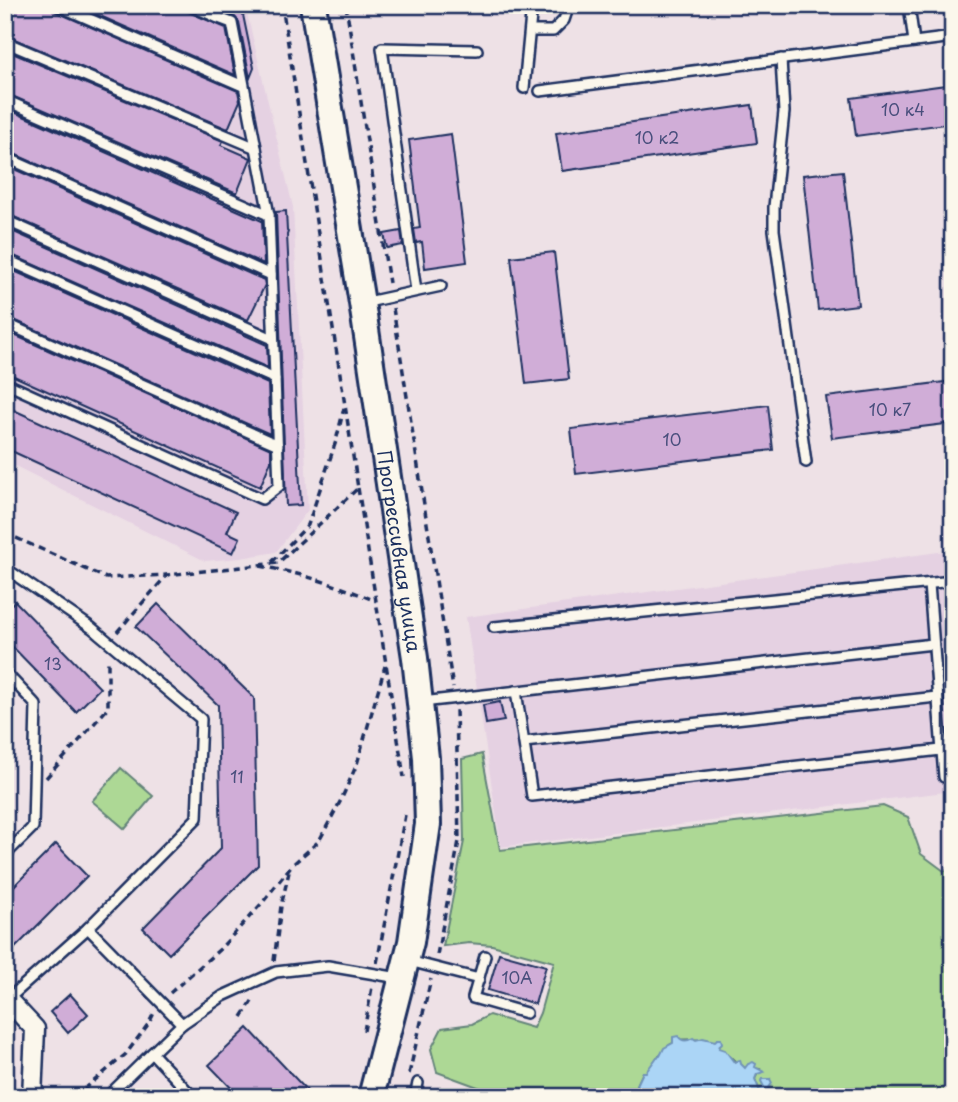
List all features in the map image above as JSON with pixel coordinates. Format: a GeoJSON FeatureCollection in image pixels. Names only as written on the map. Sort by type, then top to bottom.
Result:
{"type":"FeatureCollection","features":[{"type":"Feature","properties":{"kind":"street","name":"Прогрессивная улица"},"geometry":{"type":"LineString","coordinates":[[313,5],[362,303],[415,658],[426,758],[428,824],[404,969],[371,1097]]}},
{"type":"Feature","properties":{"kind":"street"},"geometry":{"type":"LineString","coordinates":[[6,1000],[36,1029],[32,1097]]}},
{"type":"Feature","properties":{"kind":"lane"},"geometry":{"type":"LineString","coordinates":[[57,5],[243,86]]}},
{"type":"Feature","properties":{"kind":"lane"},"geometry":{"type":"LineString","coordinates":[[5,383],[262,499],[279,486],[269,215],[232,23],[189,5]]}},
{"type":"Feature","properties":{"kind":"lane"},"geometry":{"type":"LineString","coordinates":[[216,17],[221,5]]}},
{"type":"Feature","properties":{"kind":"lane"},"geometry":{"type":"LineString","coordinates":[[524,88],[532,5]]}},
{"type":"Feature","properties":{"kind":"lane"},"geometry":{"type":"LineString","coordinates":[[531,31],[553,31],[564,20],[569,5]]}},
{"type":"Feature","properties":{"kind":"lane"},"geometry":{"type":"LineString","coordinates":[[909,5],[914,42]]}},
{"type":"Feature","properties":{"kind":"lane"},"geometry":{"type":"LineString","coordinates":[[540,91],[953,37]]}},
{"type":"Feature","properties":{"kind":"lane"},"geometry":{"type":"LineString","coordinates":[[5,42],[256,148]]}},
{"type":"Feature","properties":{"kind":"lane"},"geometry":{"type":"LineString","coordinates":[[416,291],[382,48],[477,50]]}},
{"type":"Feature","properties":{"kind":"lane"},"geometry":{"type":"LineString","coordinates":[[780,60],[785,112],[774,207],[774,230],[806,462]]}},
{"type":"Feature","properties":{"kind":"lane"},"geometry":{"type":"LineString","coordinates":[[5,100],[269,215]]}},
{"type":"Feature","properties":{"kind":"lane"},"geometry":{"type":"LineString","coordinates":[[5,157],[271,275]]}},
{"type":"Feature","properties":{"kind":"lane"},"geometry":{"type":"LineString","coordinates":[[5,220],[274,339]]}},
{"type":"Feature","properties":{"kind":"lane"},"geometry":{"type":"LineString","coordinates":[[5,259],[275,379]]}},
{"type":"Feature","properties":{"kind":"lane"},"geometry":{"type":"LineString","coordinates":[[362,303],[441,286]]}},
{"type":"Feature","properties":{"kind":"lane"},"geometry":{"type":"LineString","coordinates":[[5,323],[278,445]]}},
{"type":"Feature","properties":{"kind":"lane"},"geometry":{"type":"LineString","coordinates":[[5,568],[92,628],[201,719],[197,818],[89,928],[6,1000]]}},
{"type":"Feature","properties":{"kind":"lane"},"geometry":{"type":"LineString","coordinates":[[494,627],[953,582]]}},
{"type":"Feature","properties":{"kind":"lane"},"geometry":{"type":"LineString","coordinates":[[929,584],[944,777]]}},
{"type":"Feature","properties":{"kind":"lane"},"geometry":{"type":"LineString","coordinates":[[420,702],[933,644]]}},
{"type":"Feature","properties":{"kind":"lane"},"geometry":{"type":"LineString","coordinates":[[5,672],[36,705],[33,827],[5,855]]}},
{"type":"Feature","properties":{"kind":"lane"},"geometry":{"type":"LineString","coordinates":[[516,691],[532,796],[942,750]]}},
{"type":"Feature","properties":{"kind":"lane"},"geometry":{"type":"LineString","coordinates":[[524,742],[937,696]]}},
{"type":"Feature","properties":{"kind":"lane"},"geometry":{"type":"LineString","coordinates":[[89,928],[182,1024]]}},
{"type":"Feature","properties":{"kind":"lane"},"geometry":{"type":"LineString","coordinates":[[485,956],[473,998],[526,1013]]}},
{"type":"Feature","properties":{"kind":"lane"},"geometry":{"type":"LineString","coordinates":[[107,1097],[182,1024],[223,996],[276,972],[328,966],[375,974],[434,968],[479,979]]}},
{"type":"Feature","properties":{"kind":"lane"},"geometry":{"type":"LineString","coordinates":[[152,1053],[193,1097]]}},
{"type":"Feature","properties":{"kind":"lane"},"geometry":{"type":"LineString","coordinates":[[415,1097],[418,1083]]}},
{"type":"Feature","properties":{"kind":"path"},"geometry":{"type":"LineString","coordinates":[[346,5],[457,710],[459,841],[408,1080]]}},
{"type":"Feature","properties":{"kind":"path"},"geometry":{"type":"LineString","coordinates":[[270,564],[308,525],[336,442],[345,404]]}},
{"type":"Feature","properties":{"kind":"path"},"geometry":{"type":"LineString","coordinates":[[358,488],[404,777]]}},
{"type":"Feature","properties":{"kind":"path"},"geometry":{"type":"LineString","coordinates":[[5,534],[106,578],[167,575]]}},
{"type":"Feature","properties":{"kind":"path"},"geometry":{"type":"LineString","coordinates":[[254,565],[289,571],[337,585],[376,601]]}},
{"type":"Feature","properties":{"kind":"path"},"geometry":{"type":"LineString","coordinates":[[75,1097],[126,1054],[149,1023],[160,1002],[220,948],[263,902],[291,866],[319,841],[357,764],[386,664]]}},
{"type":"Feature","properties":{"kind":"path"},"geometry":{"type":"LineString","coordinates":[[375,974],[405,815]]}},
{"type":"Feature","properties":{"kind":"path"},"geometry":{"type":"LineString","coordinates":[[242,1017],[275,960],[281,906],[291,866]]}},
{"type":"Feature","properties":{"kind":"shaded area"},"geometry":{"type":"Polygon","coordinates":[[[5,5],[245,5],[293,207],[308,510],[276,552],[205,561],[5,461],[5,5]]]}},
{"type":"Feature","properties":{"kind":"shaded area"},"geometry":{"type":"Polygon","coordinates":[[[953,550],[953,791],[501,847],[466,617],[953,550]]]}},
{"type":"Feature","properties":{"kind":"green space"},"geometry":{"type":"Polygon","coordinates":[[[482,754],[500,850],[883,806],[908,817],[921,854],[944,871],[953,869],[953,1097],[775,1096],[767,1091],[770,1079],[762,1080],[765,1087],[759,1089],[755,1079],[760,1069],[745,1068],[719,1048],[720,1045],[697,1040],[673,1040],[651,1067],[643,1072],[637,1085],[637,1097],[497,1097],[497,1094],[437,1072],[431,1049],[442,1028],[472,1024],[489,1015],[533,1028],[540,1013],[554,962],[492,945],[469,943],[443,946],[464,841],[462,759],[482,754]]]}},
{"type":"Feature","properties":{"kind":"green space"},"geometry":{"type":"Polygon","coordinates":[[[121,768],[153,796],[125,829],[92,801],[121,768]]]}},
{"type":"Feature","properties":{"kind":"water"},"geometry":{"type":"Polygon","coordinates":[[[678,1036],[685,1040],[721,1039],[719,1048],[725,1050],[734,1062],[740,1060],[745,1068],[753,1062],[755,1067],[764,1072],[757,1074],[755,1079],[759,1089],[764,1087],[762,1079],[770,1079],[772,1083],[767,1091],[773,1096],[780,1096],[787,1091],[794,1097],[644,1097],[643,1093],[637,1097],[637,1085],[643,1072],[660,1056],[664,1048],[673,1043],[673,1037],[678,1036]]]}},
{"type":"Feature","properties":{"kind":"building"},"geometry":{"type":"Polygon","coordinates":[[[5,5],[50,5],[54,11],[238,91],[240,101],[228,129],[5,35],[5,5]]]}},
{"type":"Feature","properties":{"kind":"building"},"geometry":{"type":"Polygon","coordinates":[[[75,5],[182,5],[186,11],[226,28],[235,75],[75,5]]]}},
{"type":"Feature","properties":{"kind":"building"},"geometry":{"type":"Polygon","coordinates":[[[228,5],[238,5],[246,9],[243,15],[254,68],[250,78],[239,22],[225,13],[228,5]]]}},
{"type":"Feature","properties":{"kind":"building"},"geometry":{"type":"Polygon","coordinates":[[[5,50],[223,141],[221,145],[251,158],[237,193],[5,93],[5,50]]]}},
{"type":"Feature","properties":{"kind":"building"},"geometry":{"type":"Polygon","coordinates":[[[953,84],[953,123],[856,136],[851,98],[953,84]]]}},
{"type":"Feature","properties":{"kind":"building"},"geometry":{"type":"Polygon","coordinates":[[[752,105],[757,143],[562,171],[556,133],[752,105]]]}},
{"type":"Feature","properties":{"kind":"building"},"geometry":{"type":"Polygon","coordinates":[[[5,108],[262,221],[264,264],[5,150],[5,108]]]}},
{"type":"Feature","properties":{"kind":"building"},"geometry":{"type":"Polygon","coordinates":[[[451,134],[467,262],[425,268],[422,242],[416,243],[414,229],[420,228],[409,140],[451,134]]]}},
{"type":"Feature","properties":{"kind":"building"},"geometry":{"type":"Polygon","coordinates":[[[5,165],[264,280],[265,285],[248,320],[5,213],[5,165]]]}},
{"type":"Feature","properties":{"kind":"building"},"geometry":{"type":"Polygon","coordinates":[[[843,171],[858,305],[818,310],[803,175],[843,171]]]}},
{"type":"Feature","properties":{"kind":"building"},"geometry":{"type":"Polygon","coordinates":[[[286,211],[301,505],[286,506],[276,212],[286,211]]]}},
{"type":"Feature","properties":{"kind":"building"},"geometry":{"type":"Polygon","coordinates":[[[5,228],[267,345],[268,368],[5,252],[5,228]]]}},
{"type":"Feature","properties":{"kind":"building"},"geometry":{"type":"Polygon","coordinates":[[[401,231],[403,245],[387,248],[384,234],[401,231]]]}},
{"type":"Feature","properties":{"kind":"building"},"geometry":{"type":"Polygon","coordinates":[[[554,252],[569,379],[526,384],[511,257],[554,252]]]}},
{"type":"Feature","properties":{"kind":"building"},"geometry":{"type":"Polygon","coordinates":[[[5,267],[268,384],[270,434],[5,316],[5,267]]]}},
{"type":"Feature","properties":{"kind":"building"},"geometry":{"type":"Polygon","coordinates":[[[5,331],[271,449],[271,461],[260,487],[5,372],[5,331]]]}},
{"type":"Feature","properties":{"kind":"building"},"geometry":{"type":"Polygon","coordinates":[[[953,381],[953,423],[832,438],[826,397],[953,381]]]}},
{"type":"Feature","properties":{"kind":"building"},"geometry":{"type":"Polygon","coordinates":[[[768,405],[773,450],[576,474],[571,429],[768,405]]]}},
{"type":"Feature","properties":{"kind":"building"},"geometry":{"type":"Polygon","coordinates":[[[5,406],[236,512],[227,532],[240,538],[233,553],[5,448],[5,406]]]}},
{"type":"Feature","properties":{"kind":"building"},"geometry":{"type":"Polygon","coordinates":[[[15,601],[100,688],[76,712],[5,639],[5,610],[15,601]]]}},
{"type":"Feature","properties":{"kind":"building"},"geometry":{"type":"Polygon","coordinates":[[[158,604],[254,698],[258,865],[169,954],[143,928],[221,848],[218,705],[136,627],[158,604]]]}},
{"type":"Feature","properties":{"kind":"building"},"geometry":{"type":"Polygon","coordinates":[[[500,702],[504,721],[486,724],[483,705],[500,702]]]}},
{"type":"Feature","properties":{"kind":"building"},"geometry":{"type":"Polygon","coordinates":[[[56,844],[87,876],[5,958],[5,895],[56,844]]]}},
{"type":"Feature","properties":{"kind":"building"},"geometry":{"type":"Polygon","coordinates":[[[499,953],[546,966],[535,1004],[488,990],[499,953]]]}},
{"type":"Feature","properties":{"kind":"building"},"geometry":{"type":"Polygon","coordinates":[[[70,994],[88,1014],[68,1033],[50,1012],[70,994]]]}},
{"type":"Feature","properties":{"kind":"building"},"geometry":{"type":"Polygon","coordinates":[[[248,1028],[313,1097],[240,1097],[209,1065],[248,1028]]]}}]}
